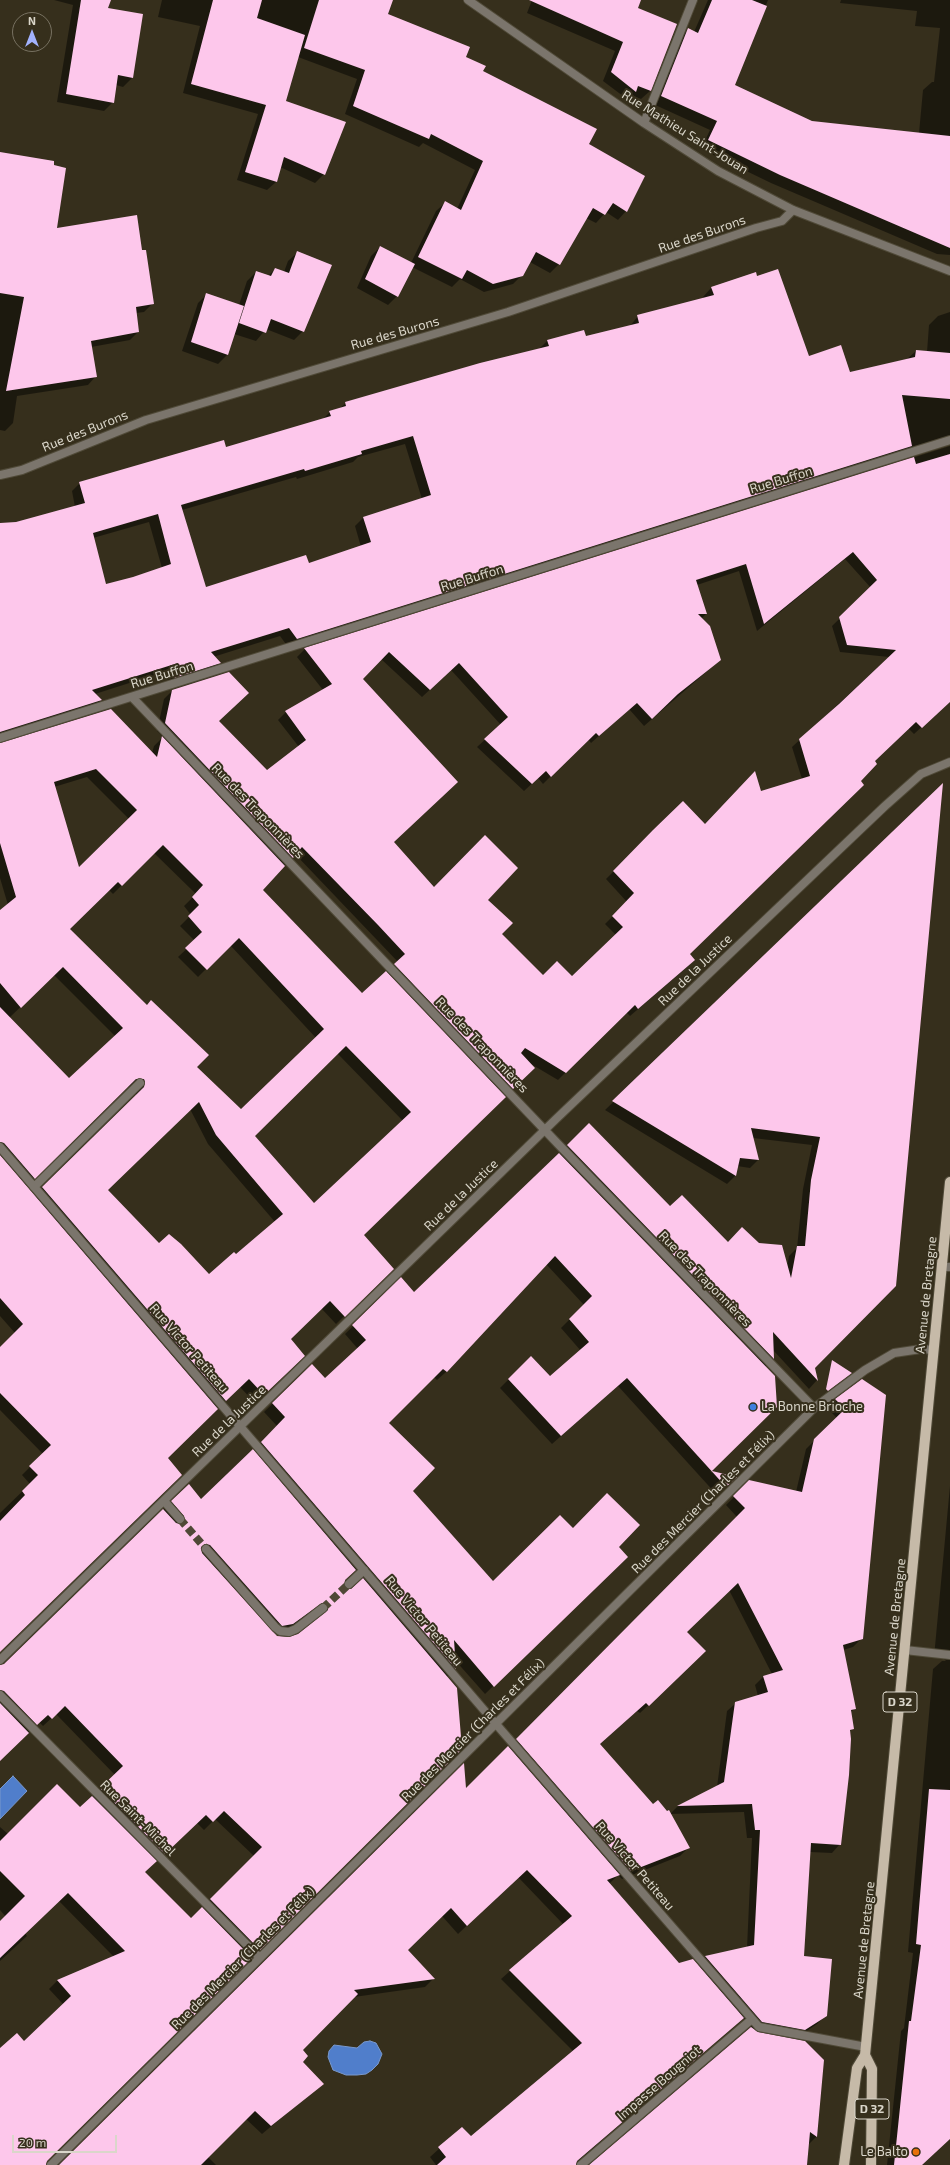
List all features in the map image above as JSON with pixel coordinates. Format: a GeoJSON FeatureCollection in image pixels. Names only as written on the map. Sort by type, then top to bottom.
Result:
{"type":"FeatureCollection","features":[{"type":"Feature","properties":{"kind":"main road","name":"Avenue de Bretagne"},"geometry":{"type":"LineString","coordinates":[[844,2165],[857,2068],[866,2051],[934,1350],[946,1267],[950,1182]]}},
{"type":"Feature","properties":{"kind":"main road","name":"Avenue de Bretagne"},"geometry":{"type":"LineString","coordinates":[[866,2051],[872,2069],[871,2165]]}},
{"type":"Feature","properties":{"kind":"street","name":"Rue Mathieu Saint-Jouan"},"geometry":{"type":"LineString","coordinates":[[468,0],[644,123],[718,171],[793,210],[950,272]]}},
{"type":"Feature","properties":{"kind":"street"},"geometry":{"type":"LineString","coordinates":[[644,123],[693,0]]}},
{"type":"Feature","properties":{"kind":"street","name":"Rue des Burons"},"geometry":{"type":"LineString","coordinates":[[0,475],[22,470],[52,456],[146,420],[508,312],[756,228],[782,221],[793,210]]}},
{"type":"Feature","properties":{"kind":"street","name":"Rue Buffon"},"geometry":{"type":"LineString","coordinates":[[0,738],[950,440]]}},
{"type":"Feature","properties":{"kind":"street","name":"Rue des Traponnières"},"geometry":{"type":"LineString","coordinates":[[132,697],[814,1408]]}},
{"type":"Feature","properties":{"kind":"street","name":"Rue de la Justice"},"geometry":{"type":"LineString","coordinates":[[0,1660],[546,1129],[885,806],[921,774],[950,762]]}},
{"type":"Feature","properties":{"kind":"street"},"geometry":{"type":"LineString","coordinates":[[34,1187],[140,1083]]}},
{"type":"Feature","properties":{"kind":"street","name":"Rue Victor Petiteau"},"geometry":{"type":"LineString","coordinates":[[0,1147],[242,1426],[496,1724],[752,2019],[760,2027],[768,2030],[866,2051]]}},
{"type":"Feature","properties":{"kind":"street","name":"Rue des Mercier (Charles et Félix)"},"geometry":{"type":"LineString","coordinates":[[51,2165],[814,1408],[865,1370],[894,1353],[921,1349],[934,1350]]}},
{"type":"Feature","properties":{"kind":"street"},"geometry":{"type":"LineString","coordinates":[[164,1501],[180,1519]]}},
{"type":"Feature","properties":{"kind":"street"},"geometry":{"type":"LineString","coordinates":[[206,1549],[274,1628],[280,1631],[289,1632],[296,1629],[324,1608]]}},
{"type":"Feature","properties":{"kind":"street"},"geometry":{"type":"LineString","coordinates":[[349,1584],[364,1570]]}},
{"type":"Feature","properties":{"kind":"street"},"geometry":{"type":"LineString","coordinates":[[905,1650],[950,1655]]}},
{"type":"Feature","properties":{"kind":"street","name":"Rue Saint-Michel"},"geometry":{"type":"LineString","coordinates":[[0,1695],[259,1957]]}},
{"type":"Feature","properties":{"kind":"street","name":"Impasse Bougniot"},"geometry":{"type":"LineString","coordinates":[[581,2165],[752,2019]]}},
{"type":"Feature","properties":{"kind":"water"},"geometry":{"type":"Polygon","coordinates":[[[13,1776],[27,1791],[0,1819],[0,1789],[13,1776]]]}},
{"type":"Feature","properties":{"kind":"water"},"geometry":{"type":"Polygon","coordinates":[[[370,2041],[376,2043],[382,2054],[378,2064],[372,2070],[366,2074],[346,2075],[333,2070],[328,2057],[329,2051],[334,2045],[357,2048],[364,2042],[370,2041]]]}},
{"type":"Feature","properties":{"kind":"building"},"geometry":{"type":"Polygon","coordinates":[[[81,0],[111,0],[108,8],[143,14],[133,78],[118,75],[114,103],[66,94],[81,0]]]}},
{"type":"Feature","properties":{"kind":"building"},"geometry":{"type":"Polygon","coordinates":[[[213,0],[262,0],[257,18],[305,35],[286,101],[346,122],[325,175],[284,157],[277,182],[245,172],[266,105],[191,84],[213,0]]]}},
{"type":"Feature","properties":{"kind":"building"},"geometry":{"type":"Polygon","coordinates":[[[319,0],[393,0],[388,14],[470,47],[466,57],[486,66],[483,71],[597,129],[589,144],[645,176],[627,212],[613,203],[605,215],[593,208],[560,265],[536,252],[523,276],[493,284],[467,270],[462,279],[418,257],[445,201],[461,210],[483,161],[431,134],[429,139],[353,106],[365,70],[304,48],[319,0]]]}},
{"type":"Feature","properties":{"kind":"building"},"geometry":{"type":"Polygon","coordinates":[[[529,0],[641,0],[638,8],[677,24],[651,91],[638,86],[636,92],[611,72],[623,42],[529,0]]]}},
{"type":"Feature","properties":{"kind":"building"},"geometry":{"type":"Polygon","coordinates":[[[712,0],[752,0],[767,6],[735,85],[812,121],[950,136],[950,248],[780,175],[708,140],[717,121],[661,96],[688,28],[698,33],[712,0]]]}},
{"type":"Feature","properties":{"kind":"building"},"geometry":{"type":"Polygon","coordinates":[[[0,152],[54,161],[54,165],[66,168],[57,228],[137,215],[142,250],[146,250],[154,304],[136,307],[139,332],[91,341],[97,377],[6,391],[24,297],[0,293],[0,152]]]}},
{"type":"Feature","properties":{"kind":"building"},"geometry":{"type":"Polygon","coordinates":[[[380,246],[415,264],[398,297],[365,279],[380,246]]]}},
{"type":"Feature","properties":{"kind":"building"},"geometry":{"type":"Polygon","coordinates":[[[297,251],[332,265],[304,332],[271,319],[266,333],[239,323],[256,271],[271,276],[275,268],[289,273],[297,251]]]}},
{"type":"Feature","properties":{"kind":"building"},"geometry":{"type":"Polygon","coordinates":[[[778,269],[809,356],[841,345],[850,372],[915,357],[916,350],[950,353],[950,399],[902,395],[912,446],[297,639],[289,628],[211,652],[221,663],[174,678],[178,663],[92,690],[102,700],[0,732],[0,523],[16,522],[85,503],[79,482],[224,440],[226,447],[331,416],[329,411],[346,406],[345,402],[480,363],[549,346],[547,340],[584,330],[586,336],[639,323],[637,315],[714,295],[711,287],[756,272],[757,276],[778,269]],[[413,436],[361,451],[362,454],[305,471],[304,469],[181,505],[206,587],[306,555],[309,563],[371,542],[363,517],[431,495],[413,436]],[[158,514],[93,533],[106,584],[133,577],[171,564],[158,514]]]}},
{"type":"Feature","properties":{"kind":"building"},"geometry":{"type":"Polygon","coordinates":[[[206,293],[244,306],[228,355],[191,342],[206,293]]]}},
{"type":"Feature","properties":{"kind":"building"},"geometry":{"type":"Polygon","coordinates":[[[950,454],[950,702],[922,728],[916,722],[875,761],[877,764],[861,781],[864,785],[690,954],[695,960],[638,1009],[635,1005],[566,1073],[525,1048],[521,1053],[535,1068],[513,1089],[394,964],[405,954],[378,925],[302,847],[293,858],[165,723],[172,690],[229,672],[249,693],[219,721],[267,770],[306,740],[285,711],[332,684],[304,648],[914,457],[916,464],[950,454]],[[853,552],[764,624],[746,564],[696,580],[707,614],[698,614],[710,626],[721,660],[678,694],[652,719],[637,703],[599,736],[596,733],[551,777],[546,771],[532,784],[484,739],[508,717],[459,663],[430,690],[389,652],[363,679],[458,782],[394,842],[434,887],[485,835],[518,868],[488,900],[513,923],[502,934],[543,975],[557,961],[572,976],[623,927],[612,916],[634,893],[613,871],[683,801],[705,824],[755,771],[761,791],[810,776],[799,739],[839,704],[896,650],[847,645],[839,617],[877,580],[853,552]]]}},
{"type":"Feature","properties":{"kind":"building"},"geometry":{"type":"Polygon","coordinates":[[[111,709],[157,757],[162,736],[285,866],[263,890],[362,993],[386,971],[506,1097],[364,1235],[394,1269],[345,1317],[330,1301],[291,1339],[305,1356],[264,1395],[249,1379],[226,1401],[42,1187],[144,1087],[144,1079],[136,1079],[35,1179],[4,1143],[0,1142],[0,1007],[69,1078],[123,1028],[63,967],[21,1008],[0,983],[0,910],[16,897],[0,843],[0,743],[111,709]],[[96,769],[54,782],[79,867],[137,810],[96,769]],[[163,845],[122,886],[118,882],[70,929],[147,1005],[151,1000],[209,1055],[197,1067],[241,1109],[324,1029],[239,938],[207,970],[185,948],[202,932],[188,916],[199,905],[192,897],[203,885],[163,845]],[[346,1046],[255,1136],[314,1203],[411,1112],[346,1046]],[[199,1102],[108,1190],[159,1243],[169,1234],[181,1244],[209,1274],[234,1252],[236,1254],[283,1214],[216,1135],[199,1102]]]}},
{"type":"Feature","properties":{"kind":"building"},"geometry":{"type":"Polygon","coordinates":[[[943,783],[896,1286],[815,1368],[818,1381],[773,1332],[774,1359],[567,1145],[589,1123],[670,1206],[682,1195],[728,1242],[742,1227],[759,1243],[782,1245],[791,1278],[797,1246],[805,1246],[811,1180],[820,1137],[751,1128],[759,1160],[740,1158],[736,1176],[612,1101],[943,783]]]}},
{"type":"Feature","properties":{"kind":"building"},"geometry":{"type":"Polygon","coordinates":[[[559,1153],[775,1376],[777,1407],[712,1471],[737,1477],[726,1487],[627,1378],[561,1436],[508,1379],[531,1356],[550,1376],[589,1342],[569,1319],[592,1296],[555,1256],[447,1372],[443,1369],[389,1423],[435,1468],[413,1491],[493,1581],[560,1515],[573,1528],[607,1493],[640,1525],[619,1547],[628,1557],[494,1687],[454,1640],[456,1669],[261,1442],[285,1417],[272,1403],[312,1364],[325,1378],[366,1340],[352,1325],[401,1277],[414,1292],[559,1153]]]}},
{"type":"Feature","properties":{"kind":"building"},"geometry":{"type":"Polygon","coordinates":[[[0,1155],[218,1409],[168,1458],[182,1475],[0,1652],[0,1521],[25,1495],[22,1491],[38,1475],[29,1466],[51,1445],[0,1393],[0,1347],[23,1324],[0,1298],[0,1155]]]}},
{"type":"Feature","properties":{"kind":"building"},"geometry":{"type":"Polygon","coordinates":[[[832,1360],[852,1373],[828,1391],[826,1389],[832,1360]]]}},
{"type":"Feature","properties":{"kind":"building"},"geometry":{"type":"Polygon","coordinates":[[[862,1379],[886,1395],[863,1639],[843,1645],[856,1709],[851,1710],[854,1729],[850,1730],[849,1775],[841,1845],[811,1843],[804,1956],[832,1959],[827,2016],[805,2030],[762,2022],[705,1956],[754,1945],[760,1830],[755,1830],[752,1804],[677,1806],[724,1782],[735,1702],[768,1692],[763,1676],[783,1670],[738,1583],[687,1632],[706,1651],[649,1706],[646,1703],[600,1744],[653,1804],[658,1800],[667,1811],[669,1810],[690,1848],[631,1871],[516,1739],[745,1508],[733,1496],[749,1480],[802,1492],[814,1439],[845,1409],[835,1399],[862,1379]]]}},
{"type":"Feature","properties":{"kind":"building"},"geometry":{"type":"Polygon","coordinates":[[[253,1449],[356,1570],[345,1580],[345,1587],[351,1589],[363,1578],[457,1688],[462,1749],[260,1950],[210,1899],[262,1847],[224,1811],[213,1822],[206,1815],[165,1854],[100,1788],[123,1766],[65,1706],[52,1719],[48,1715],[37,1725],[4,1691],[0,1690],[0,1665],[4,1664],[163,1509],[176,1523],[184,1523],[184,1516],[171,1501],[189,1484],[201,1499],[253,1449]],[[205,1544],[201,1547],[202,1553],[277,1636],[289,1637],[298,1634],[328,1610],[328,1605],[322,1603],[293,1624],[282,1626],[210,1545],[205,1544]]]}},
{"type":"Feature","properties":{"kind":"building"},"geometry":{"type":"Polygon","coordinates":[[[0,1703],[29,1733],[0,1761],[0,1703]]]}},
{"type":"Feature","properties":{"kind":"building"},"geometry":{"type":"Polygon","coordinates":[[[508,1746],[620,1875],[607,1880],[679,1963],[693,1959],[744,2018],[577,2161],[576,2165],[437,2165],[446,2157],[438,2147],[462,2127],[471,2136],[582,2043],[509,1970],[572,1916],[527,1870],[467,1926],[451,1908],[408,1950],[435,1979],[354,1990],[358,1994],[303,2050],[308,2056],[303,2062],[324,2084],[271,2126],[255,2111],[201,2165],[59,2165],[464,1763],[466,1788],[508,1746]]]}},
{"type":"Feature","properties":{"kind":"building"},"geometry":{"type":"Polygon","coordinates":[[[57,1784],[80,1807],[92,1796],[157,1861],[145,1872],[191,1918],[202,1907],[252,1958],[47,2161],[46,2165],[0,2165],[0,2048],[17,2033],[24,2041],[71,1996],[57,1980],[125,1951],[68,1893],[0,1958],[0,1921],[25,1896],[0,1871],[0,1841],[57,1784]]]}},
{"type":"Feature","properties":{"kind":"building"},"geometry":{"type":"Polygon","coordinates":[[[929,1789],[950,1790],[950,2139],[922,2165],[894,2165],[909,2021],[911,2021],[921,1945],[916,1944],[929,1789]]]}},
{"type":"Feature","properties":{"kind":"building"},"geometry":{"type":"Polygon","coordinates":[[[751,2027],[758,2032],[805,2041],[824,2060],[817,2137],[810,2132],[807,2165],[589,2165],[751,2027]]]}},
{"type":"Feature","properties":{"kind":"tunnel"},"geometry":{"type":"LineString","coordinates":[[180,1519],[206,1549]]}},
{"type":"Feature","properties":{"kind":"tunnel"},"geometry":{"type":"LineString","coordinates":[[323,1608],[349,1584]]}},
{"type":"Feature","properties":{"kind":"place","name":"La Bonne Brioche"},"geometry":{"type":"Point","coordinates":[753,1407]}},
{"type":"Feature","properties":{"kind":"place","name":"Le Balto"},"geometry":{"type":"Point","coordinates":[916,2152]}}]}
